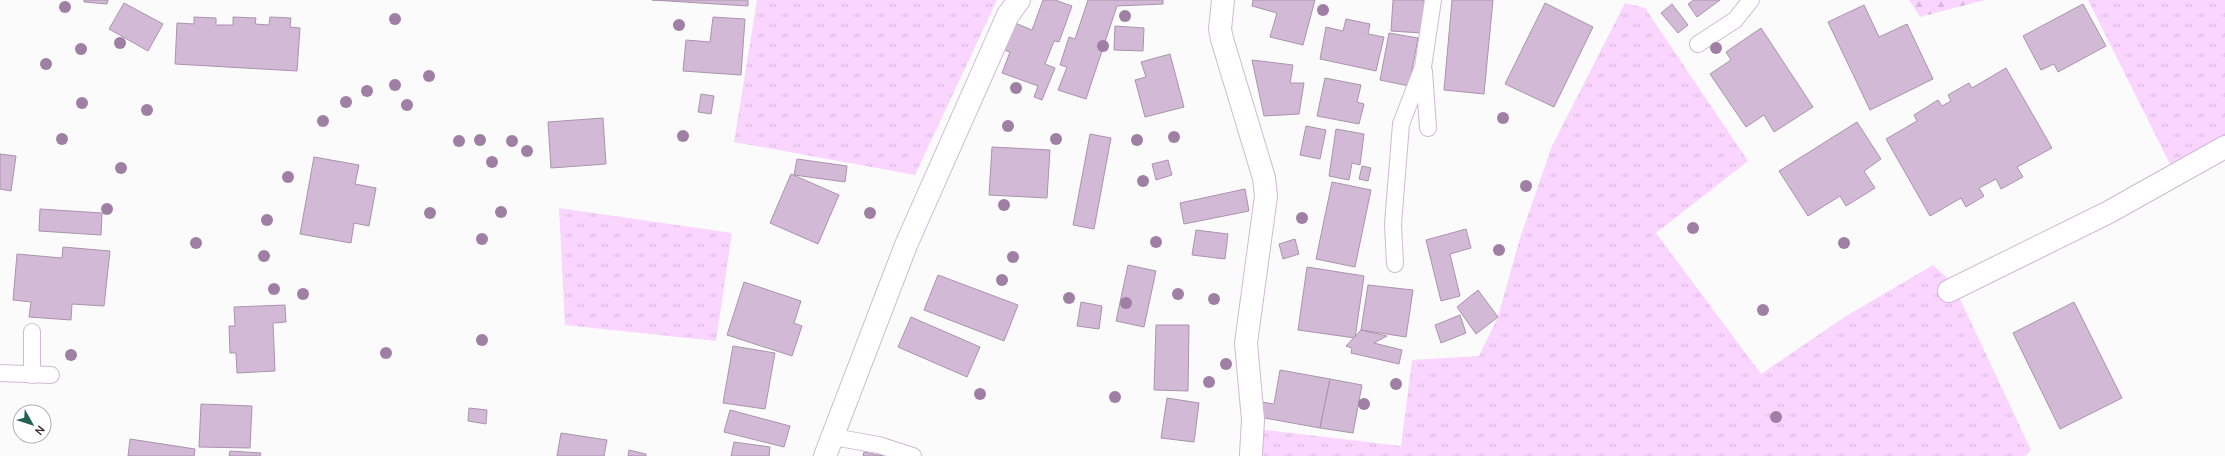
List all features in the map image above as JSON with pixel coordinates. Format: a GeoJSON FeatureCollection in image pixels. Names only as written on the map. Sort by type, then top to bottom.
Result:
{"type":"FeatureCollection","features":[{"type":"Feature","properties":{"kind":"street"},"geometry":{"type":"LineString","coordinates":[[829,447],[906,245],[1008,15],[1019,0]]}},
{"type":"Feature","properties":{"kind":"street"},"geometry":{"type":"LineString","coordinates":[[1222,0],[1220,29],[1222,39],[1264,178],[1266,196],[1246,343],[1253,420],[1251,454]]}},
{"type":"Feature","properties":{"kind":"street"},"geometry":{"type":"LineString","coordinates":[[1950,291],[2109,212],[2225,147]]}},
{"type":"Feature","properties":{"kind":"lane"},"geometry":{"type":"LineString","coordinates":[[1428,128],[1424,67],[1433,0]]}},
{"type":"Feature","properties":{"kind":"lane"},"geometry":{"type":"LineString","coordinates":[[1698,44],[1735,20],[1751,0]]}},
{"type":"Feature","properties":{"kind":"lane"},"geometry":{"type":"LineString","coordinates":[[1395,264],[1393,224],[1401,124],[1424,67]]}},
{"type":"Feature","properties":{"kind":"lane"},"geometry":{"type":"LineString","coordinates":[[32,332],[32,375]]}},
{"type":"Feature","properties":{"kind":"lane"},"geometry":{"type":"LineString","coordinates":[[0,373],[51,376]]}},
{"type":"Feature","properties":{"kind":"lane"},"geometry":{"type":"LineString","coordinates":[[829,447],[880,446],[913,456]]}},
{"type":"Feature","properties":{"kind":"green space"},"geometry":{"type":"Polygon","coordinates":[[[757,0],[997,0],[915,175],[734,142],[757,0]]]}},
{"type":"Feature","properties":{"kind":"green space"},"geometry":{"type":"Polygon","coordinates":[[[1909,0],[1985,0],[1920,17],[1909,0]]]}},
{"type":"Feature","properties":{"kind":"green space"},"geometry":{"type":"Polygon","coordinates":[[[2088,0],[2225,0],[2225,138],[2173,170],[2088,0]]]}},
{"type":"Feature","properties":{"kind":"green space"},"geometry":{"type":"Polygon","coordinates":[[[1625,3],[1645,8],[1748,161],[1656,233],[1761,374],[1846,316],[1933,265],[1952,282],[2031,450],[2026,456],[1256,456],[1257,429],[1401,446],[1412,360],[1479,356],[1498,317],[1520,238],[1552,146],[1625,3]]]}},
{"type":"Feature","properties":{"kind":"green space"},"geometry":{"type":"Polygon","coordinates":[[[559,208],[732,233],[716,341],[565,325],[559,208]]]}},
{"type":"Feature","properties":{"kind":"building"},"geometry":{"type":"Polygon","coordinates":[[[84,0],[108,0],[107,4],[84,2],[84,0]]]}},
{"type":"Feature","properties":{"kind":"building"},"geometry":{"type":"Polygon","coordinates":[[[652,0],[748,0],[748,6],[652,0]]]}},
{"type":"Feature","properties":{"kind":"building"},"geometry":{"type":"Polygon","coordinates":[[[1043,0],[1055,0],[1072,6],[1059,42],[1054,41],[1045,64],[1055,68],[1042,100],[1034,97],[1038,86],[1002,73],[1010,52],[1004,50],[1015,23],[1032,30],[1043,0]]]}},
{"type":"Feature","properties":{"kind":"building"},"geometry":{"type":"Polygon","coordinates":[[[1088,0],[1163,0],[1163,4],[1117,6],[1086,99],[1058,90],[1067,67],[1060,65],[1069,37],[1075,39],[1088,0]]]}},
{"type":"Feature","properties":{"kind":"building"},"geometry":{"type":"Polygon","coordinates":[[[1253,0],[1315,0],[1303,45],[1270,37],[1277,13],[1252,6],[1253,0]]]}},
{"type":"Feature","properties":{"kind":"building"},"geometry":{"type":"Polygon","coordinates":[[[1393,0],[1424,0],[1421,33],[1391,31],[1393,0]]]}},
{"type":"Feature","properties":{"kind":"building"},"geometry":{"type":"Polygon","coordinates":[[[1452,0],[1493,0],[1484,94],[1444,90],[1452,0]]]}},
{"type":"Feature","properties":{"kind":"building"},"geometry":{"type":"Polygon","coordinates":[[[1694,0],[1720,0],[1697,17],[1688,4],[1694,0]]]}},
{"type":"Feature","properties":{"kind":"building"},"geometry":{"type":"Polygon","coordinates":[[[124,3],[163,24],[148,51],[109,29],[124,3]]]}},
{"type":"Feature","properties":{"kind":"building"},"geometry":{"type":"Polygon","coordinates":[[[1545,3],[1593,27],[1554,107],[1505,84],[1545,3]]]}},
{"type":"Feature","properties":{"kind":"building"},"geometry":{"type":"Polygon","coordinates":[[[1672,4],[1688,25],[1678,33],[1661,13],[1672,4]]]}},
{"type":"Feature","properties":{"kind":"building"},"geometry":{"type":"Polygon","coordinates":[[[2083,4],[2106,46],[2058,72],[2054,64],[2041,70],[2023,36],[2083,4]]]}},
{"type":"Feature","properties":{"kind":"building"},"geometry":{"type":"Polygon","coordinates":[[[1864,5],[1879,37],[1907,24],[1933,79],[1870,110],[1828,22],[1864,5]]]}},
{"type":"Feature","properties":{"kind":"building"},"geometry":{"type":"Polygon","coordinates":[[[194,17],[216,18],[216,25],[233,25],[233,17],[256,18],[255,24],[269,25],[270,17],[291,18],[290,27],[300,28],[297,71],[175,64],[177,23],[194,24],[194,17]]]}},
{"type":"Feature","properties":{"kind":"building"},"geometry":{"type":"Polygon","coordinates":[[[713,17],[745,19],[741,75],[683,71],[686,40],[710,42],[713,17]]]}},
{"type":"Feature","properties":{"kind":"building"},"geometry":{"type":"Polygon","coordinates":[[[1346,19],[1370,24],[1368,34],[1384,37],[1376,71],[1320,59],[1326,27],[1343,31],[1346,19]]]}},
{"type":"Feature","properties":{"kind":"building"},"geometry":{"type":"Polygon","coordinates":[[[1115,26],[1144,28],[1143,51],[1114,50],[1115,26]]]}},
{"type":"Feature","properties":{"kind":"building"},"geometry":{"type":"Polygon","coordinates":[[[1761,28],[1813,107],[1774,132],[1764,115],[1746,127],[1710,74],[1731,60],[1726,52],[1761,28]]]}},
{"type":"Feature","properties":{"kind":"building"},"geometry":{"type":"Polygon","coordinates":[[[1389,33],[1418,38],[1409,86],[1380,80],[1389,33]]]}},
{"type":"Feature","properties":{"kind":"building"},"geometry":{"type":"Polygon","coordinates":[[[1170,54],[1184,107],[1145,117],[1135,80],[1146,77],[1141,62],[1170,54]]]}},
{"type":"Feature","properties":{"kind":"building"},"geometry":{"type":"Polygon","coordinates":[[[1252,60],[1293,65],[1290,83],[1304,83],[1299,114],[1264,116],[1252,60]]]}},
{"type":"Feature","properties":{"kind":"building"},"geometry":{"type":"Polygon","coordinates":[[[2006,68],[2052,148],[2017,167],[2023,177],[2001,189],[1996,179],[1979,188],[1984,196],[1966,207],[1961,198],[1930,216],[1886,139],[1917,121],[1914,115],[1938,100],[1942,106],[1951,101],[1948,95],[1969,83],[1972,88],[2006,68]]]}},
{"type":"Feature","properties":{"kind":"building"},"geometry":{"type":"Polygon","coordinates":[[[1325,78],[1361,85],[1357,102],[1364,104],[1359,124],[1317,116],[1325,78]]]}},
{"type":"Feature","properties":{"kind":"building"},"geometry":{"type":"Polygon","coordinates":[[[701,94],[714,96],[711,114],[698,112],[701,94]]]}},
{"type":"Feature","properties":{"kind":"building"},"geometry":{"type":"Polygon","coordinates":[[[603,118],[606,164],[551,168],[548,122],[603,118]]]}},
{"type":"Feature","properties":{"kind":"building"},"geometry":{"type":"Polygon","coordinates":[[[1857,122],[1881,159],[1864,171],[1875,188],[1846,206],[1840,196],[1808,216],[1779,171],[1857,122]]]}},
{"type":"Feature","properties":{"kind":"building"},"geometry":{"type":"Polygon","coordinates":[[[1306,126],[1326,130],[1320,159],[1300,155],[1306,126]]]}},
{"type":"Feature","properties":{"kind":"building"},"geometry":{"type":"Polygon","coordinates":[[[1336,129],[1364,134],[1360,165],[1352,163],[1349,180],[1329,176],[1336,129]]]}},
{"type":"Feature","properties":{"kind":"building"},"geometry":{"type":"Polygon","coordinates":[[[1090,134],[1111,138],[1094,229],[1073,225],[1090,134]]]}},
{"type":"Feature","properties":{"kind":"building"},"geometry":{"type":"Polygon","coordinates":[[[992,147],[1050,150],[1047,198],[989,195],[992,147]]]}},
{"type":"Feature","properties":{"kind":"building"},"geometry":{"type":"Polygon","coordinates":[[[0,154],[16,156],[11,191],[0,189],[0,154]]]}},
{"type":"Feature","properties":{"kind":"building"},"geometry":{"type":"Polygon","coordinates":[[[314,157],[359,165],[355,184],[376,188],[369,226],[354,223],[351,243],[300,234],[314,157]]]}},
{"type":"Feature","properties":{"kind":"building"},"geometry":{"type":"Polygon","coordinates":[[[797,159],[847,166],[845,182],[794,175],[797,159]]]}},
{"type":"Feature","properties":{"kind":"building"},"geometry":{"type":"Polygon","coordinates":[[[1168,160],[1172,175],[1156,180],[1152,164],[1168,160]]]}},
{"type":"Feature","properties":{"kind":"building"},"geometry":{"type":"Polygon","coordinates":[[[1362,166],[1371,168],[1368,181],[1359,179],[1362,166]]]}},
{"type":"Feature","properties":{"kind":"building"},"geometry":{"type":"Polygon","coordinates":[[[791,174],[839,195],[818,244],[770,223],[791,174]]]}},
{"type":"Feature","properties":{"kind":"building"},"geometry":{"type":"Polygon","coordinates":[[[1332,182],[1371,190],[1355,267],[1316,259],[1332,182]]]}},
{"type":"Feature","properties":{"kind":"building"},"geometry":{"type":"Polygon","coordinates":[[[1245,189],[1249,211],[1184,224],[1180,203],[1245,189]]]}},
{"type":"Feature","properties":{"kind":"building"},"geometry":{"type":"Polygon","coordinates":[[[40,209],[102,213],[101,235],[39,231],[40,209]]]}},
{"type":"Feature","properties":{"kind":"building"},"geometry":{"type":"Polygon","coordinates":[[[1466,229],[1471,248],[1450,254],[1460,296],[1441,301],[1426,240],[1466,229]]]}},
{"type":"Feature","properties":{"kind":"building"},"geometry":{"type":"Polygon","coordinates":[[[1196,230],[1228,234],[1225,259],[1192,255],[1196,230]]]}},
{"type":"Feature","properties":{"kind":"building"},"geometry":{"type":"Polygon","coordinates":[[[1295,239],[1299,254],[1283,259],[1279,244],[1295,239]]]}},
{"type":"Feature","properties":{"kind":"building"},"geometry":{"type":"Polygon","coordinates":[[[63,247],[110,251],[104,306],[72,304],[71,320],[29,317],[31,302],[13,300],[17,254],[62,258],[63,247]]]}},
{"type":"Feature","properties":{"kind":"building"},"geometry":{"type":"Polygon","coordinates":[[[1128,265],[1156,271],[1144,327],[1116,321],[1128,265]]]}},
{"type":"Feature","properties":{"kind":"building"},"geometry":{"type":"Polygon","coordinates":[[[1307,267],[1364,276],[1355,338],[1298,330],[1307,267]]]}},
{"type":"Feature","properties":{"kind":"building"},"geometry":{"type":"Polygon","coordinates":[[[938,275],[1018,305],[1004,341],[924,310],[938,275]]]}},
{"type":"Feature","properties":{"kind":"building"},"geometry":{"type":"Polygon","coordinates":[[[744,282],[801,301],[794,323],[802,326],[792,356],[727,335],[744,282]]]}},
{"type":"Feature","properties":{"kind":"building"},"geometry":{"type":"Polygon","coordinates":[[[1368,285],[1413,290],[1406,337],[1361,330],[1368,285]]]}},
{"type":"Feature","properties":{"kind":"building"},"geometry":{"type":"Polygon","coordinates":[[[1478,290],[1498,317],[1476,334],[1457,307],[1478,290]]]}},
{"type":"Feature","properties":{"kind":"building"},"geometry":{"type":"Polygon","coordinates":[[[1081,302],[1102,306],[1099,329],[1077,326],[1081,302]]]}},
{"type":"Feature","properties":{"kind":"building"},"geometry":{"type":"Polygon","coordinates":[[[2074,302],[2122,398],[2060,429],[2013,333],[2074,302]]]}},
{"type":"Feature","properties":{"kind":"building"},"geometry":{"type":"Polygon","coordinates":[[[285,305],[286,322],[273,323],[275,371],[237,373],[236,353],[230,353],[229,326],[235,326],[234,307],[285,305]]]}},
{"type":"Feature","properties":{"kind":"building"},"geometry":{"type":"Polygon","coordinates":[[[1460,315],[1466,333],[1441,343],[1435,325],[1460,315]]]}},
{"type":"Feature","properties":{"kind":"building"},"geometry":{"type":"Polygon","coordinates":[[[911,317],[980,347],[967,377],[898,347],[911,317]]]}},
{"type":"Feature","properties":{"kind":"building"},"geometry":{"type":"Polygon","coordinates":[[[1156,325],[1189,325],[1188,391],[1154,390],[1156,325]]]}},
{"type":"Feature","properties":{"kind":"building"},"geometry":{"type":"Polygon","coordinates":[[[1361,330],[1387,336],[1374,343],[1402,350],[1399,364],[1351,353],[1352,348],[1346,346],[1361,330]]]}},
{"type":"Feature","properties":{"kind":"building"},"geometry":{"type":"Polygon","coordinates":[[[733,346],[775,353],[765,409],[723,403],[733,346]]]}},
{"type":"Feature","properties":{"kind":"building"},"geometry":{"type":"Polygon","coordinates":[[[1280,370],[1330,379],[1320,428],[1259,417],[1262,402],[1274,404],[1280,370]]]}},
{"type":"Feature","properties":{"kind":"building"},"geometry":{"type":"Polygon","coordinates":[[[1330,379],[1362,385],[1353,433],[1320,428],[1330,379]]]}},
{"type":"Feature","properties":{"kind":"building"},"geometry":{"type":"Polygon","coordinates":[[[1167,398],[1199,403],[1194,442],[1161,438],[1167,398]]]}},
{"type":"Feature","properties":{"kind":"building"},"geometry":{"type":"Polygon","coordinates":[[[201,404],[252,406],[250,448],[199,447],[201,404]]]}},
{"type":"Feature","properties":{"kind":"building"},"geometry":{"type":"Polygon","coordinates":[[[469,408],[487,410],[486,424],[468,421],[469,408]]]}},
{"type":"Feature","properties":{"kind":"building"},"geometry":{"type":"Polygon","coordinates":[[[730,410],[790,426],[784,447],[724,432],[730,410]]]}},
{"type":"Feature","properties":{"kind":"building"},"geometry":{"type":"Polygon","coordinates":[[[561,433],[607,440],[604,456],[557,456],[561,433]]]}},
{"type":"Feature","properties":{"kind":"building"},"geometry":{"type":"Polygon","coordinates":[[[130,439],[195,449],[194,456],[128,456],[130,439]]]}},
{"type":"Feature","properties":{"kind":"building"},"geometry":{"type":"Polygon","coordinates":[[[734,442],[770,447],[769,456],[731,456],[734,442]]]}},
{"type":"Feature","properties":{"kind":"building"},"geometry":{"type":"Polygon","coordinates":[[[629,450],[646,454],[646,456],[628,456],[629,450]]]}},
{"type":"Feature","properties":{"kind":"building"},"geometry":{"type":"Polygon","coordinates":[[[230,451],[261,453],[260,456],[229,456],[230,451]]]}},
{"type":"Feature","properties":{"kind":"building"},"geometry":{"type":"Polygon","coordinates":[[[864,452],[883,456],[863,456],[864,452]]]}}]}
